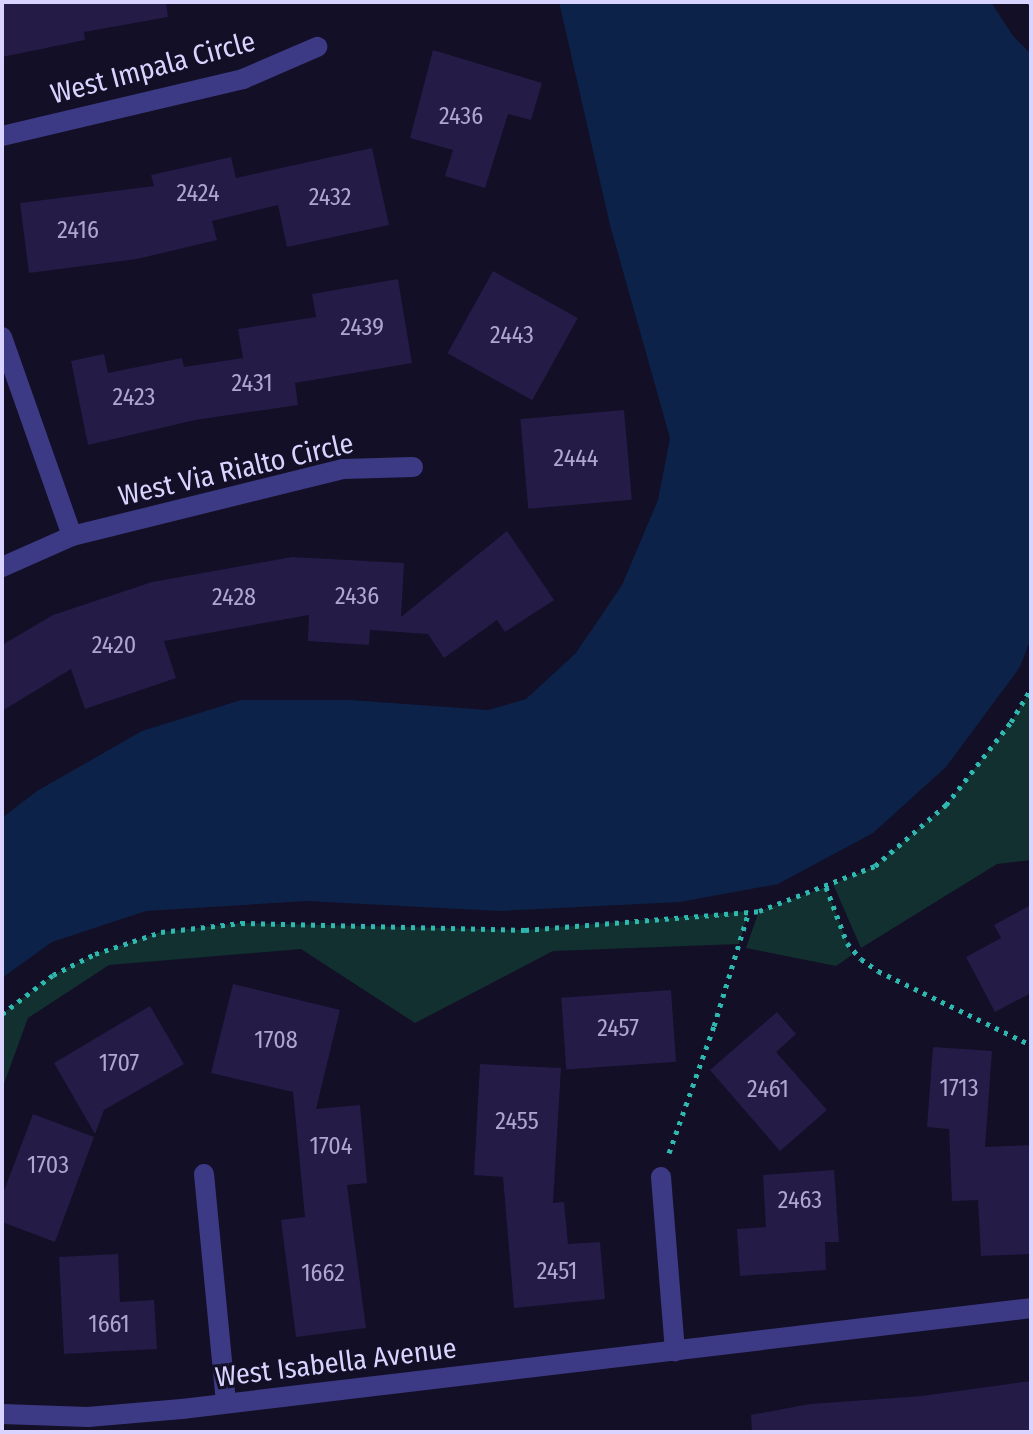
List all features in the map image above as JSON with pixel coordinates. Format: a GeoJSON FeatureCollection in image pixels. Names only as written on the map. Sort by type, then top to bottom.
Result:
{"type":"FeatureCollection","features":[{"type":"Feature","properties":{"kind":"street","name":"West Impala Circle"},"geometry":{"type":"LineString","coordinates":[[2,136],[243,79],[317,47]]}},
{"type":"Feature","properties":{"kind":"street"},"geometry":{"type":"LineString","coordinates":[[2,337],[72,536]]}},
{"type":"Feature","properties":{"kind":"street","name":"West Via Rialto Circle"},"geometry":{"type":"LineString","coordinates":[[2,567],[72,536],[343,469],[413,467]]}},
{"type":"Feature","properties":{"kind":"street"},"geometry":{"type":"LineString","coordinates":[[204,1174],[226,1403]]}},
{"type":"Feature","properties":{"kind":"street"},"geometry":{"type":"LineString","coordinates":[[661,1177],[675,1351]]}},
{"type":"Feature","properties":{"kind":"street","name":"West Isabella Avenue"},"geometry":{"type":"LineString","coordinates":[[2,1414],[88,1417],[226,1403],[1031,1308]]}},
{"type":"Feature","properties":{"kind":"path"},"geometry":{"type":"LineString","coordinates":[[2,1014],[53,975],[95,954],[161,932],[241,923],[525,930],[749,911],[826,887],[875,866],[946,805],[1011,722],[1031,689]]}},
{"type":"Feature","properties":{"kind":"path"},"geometry":{"type":"LineString","coordinates":[[826,887],[847,943],[861,959],[878,971],[1031,1045]]}},
{"type":"Feature","properties":{"kind":"path"},"geometry":{"type":"LineString","coordinates":[[661,1177],[714,1026],[749,911]]}},
{"type":"Feature","properties":{"kind":"green space"},"geometry":{"type":"Polygon","coordinates":[[[1031,689],[1031,860],[997,864],[861,948],[833,884],[875,866],[946,805],[1011,722],[1031,689]]]}},
{"type":"Feature","properties":{"kind":"green space"},"geometry":{"type":"Polygon","coordinates":[[[826,887],[852,955],[836,966],[746,948],[759,911],[826,887]]]}},
{"type":"Feature","properties":{"kind":"green space"},"geometry":{"type":"Polygon","coordinates":[[[749,911],[739,944],[553,951],[415,1023],[301,949],[109,965],[28,1018],[2,1089],[2,1014],[53,975],[95,954],[161,932],[241,923],[525,930],[749,911]]]}},
{"type":"Feature","properties":{"kind":"water"},"geometry":{"type":"Polygon","coordinates":[[[559,2],[991,2],[1013,36],[1031,54],[1031,638],[1020,667],[946,767],[873,833],[778,884],[680,902],[499,911],[306,901],[146,911],[52,942],[2,978],[2,818],[37,791],[142,731],[241,700],[350,700],[488,710],[526,699],[576,653],[622,585],[658,500],[670,438],[610,225],[559,2]]]}},
{"type":"Feature","properties":{"kind":"building"},"geometry":{"type":"Polygon","coordinates":[[[2,2],[166,2],[168,17],[84,32],[85,40],[2,57],[2,2]]]}},
{"type":"Feature","properties":{"kind":"building"},"geometry":{"type":"Polygon","coordinates":[[[433,50],[542,83],[531,120],[508,114],[485,188],[445,176],[453,150],[410,138],[433,50]]]}},
{"type":"Feature","properties":{"kind":"building"},"geometry":{"type":"Polygon","coordinates":[[[372,148],[389,225],[287,247],[278,205],[212,221],[217,240],[137,259],[29,273],[20,203],[154,186],[151,175],[231,157],[236,178],[372,148]]]}},
{"type":"Feature","properties":{"kind":"building"},"geometry":{"type":"Polygon","coordinates":[[[493,271],[578,318],[532,400],[447,353],[493,271]]]}},
{"type":"Feature","properties":{"kind":"building"},"geometry":{"type":"Polygon","coordinates":[[[398,279],[412,363],[295,383],[298,405],[195,420],[88,445],[71,361],[104,354],[108,373],[182,358],[184,367],[243,358],[238,329],[316,317],[312,294],[398,279]]]}},
{"type":"Feature","properties":{"kind":"building"},"geometry":{"type":"Polygon","coordinates":[[[624,410],[632,500],[528,509],[520,419],[624,410]]]}},
{"type":"Feature","properties":{"kind":"building"},"geometry":{"type":"Polygon","coordinates":[[[507,531],[554,600],[505,632],[497,620],[444,658],[428,634],[370,630],[369,645],[308,641],[309,615],[164,641],[176,678],[85,709],[71,669],[2,711],[2,645],[53,615],[152,582],[292,557],[404,563],[401,617],[507,531]]]}},
{"type":"Feature","properties":{"kind":"building"},"geometry":{"type":"Polygon","coordinates":[[[1031,905],[1031,993],[995,1012],[966,957],[1001,938],[994,925],[1031,905]]]}},
{"type":"Feature","properties":{"kind":"building"},"geometry":{"type":"Polygon","coordinates":[[[233,984],[340,1010],[316,1109],[360,1105],[367,1183],[347,1185],[366,1328],[296,1337],[281,1220],[305,1217],[293,1092],[211,1073],[233,984]]]}},
{"type":"Feature","properties":{"kind":"building"},"geometry":{"type":"Polygon","coordinates":[[[671,990],[676,1062],[566,1069],[561,998],[671,990]]]}},
{"type":"Feature","properties":{"kind":"building"},"geometry":{"type":"Polygon","coordinates":[[[150,1006],[184,1064],[104,1110],[95,1134],[54,1063],[150,1006]]]}},
{"type":"Feature","properties":{"kind":"building"},"geometry":{"type":"Polygon","coordinates":[[[777,1012],[796,1034],[776,1052],[827,1110],[780,1151],[710,1070],[777,1012]]]}},
{"type":"Feature","properties":{"kind":"building"},"geometry":{"type":"Polygon","coordinates":[[[933,1047],[992,1051],[985,1147],[1031,1145],[1031,1254],[981,1256],[978,1200],[952,1201],[949,1129],[927,1127],[933,1047]]]}},
{"type":"Feature","properties":{"kind":"building"},"geometry":{"type":"Polygon","coordinates":[[[480,1064],[561,1068],[553,1203],[564,1202],[568,1244],[600,1242],[605,1299],[514,1308],[503,1177],[474,1175],[480,1064]]]}},
{"type":"Feature","properties":{"kind":"building"},"geometry":{"type":"Polygon","coordinates":[[[33,1114],[94,1137],[55,1242],[2,1222],[2,1196],[33,1114]]]}},
{"type":"Feature","properties":{"kind":"building"},"geometry":{"type":"Polygon","coordinates":[[[834,1170],[839,1242],[825,1242],[826,1270],[740,1276],[737,1229],[766,1227],[763,1175],[834,1170]]]}},
{"type":"Feature","properties":{"kind":"building"},"geometry":{"type":"Polygon","coordinates":[[[118,1254],[120,1302],[154,1300],[157,1349],[64,1354],[59,1257],[118,1254]]]}},
{"type":"Feature","properties":{"kind":"building"},"geometry":{"type":"Polygon","coordinates":[[[1031,1381],[1031,1432],[752,1432],[751,1415],[810,1404],[922,1396],[1031,1381]]]}}]}
